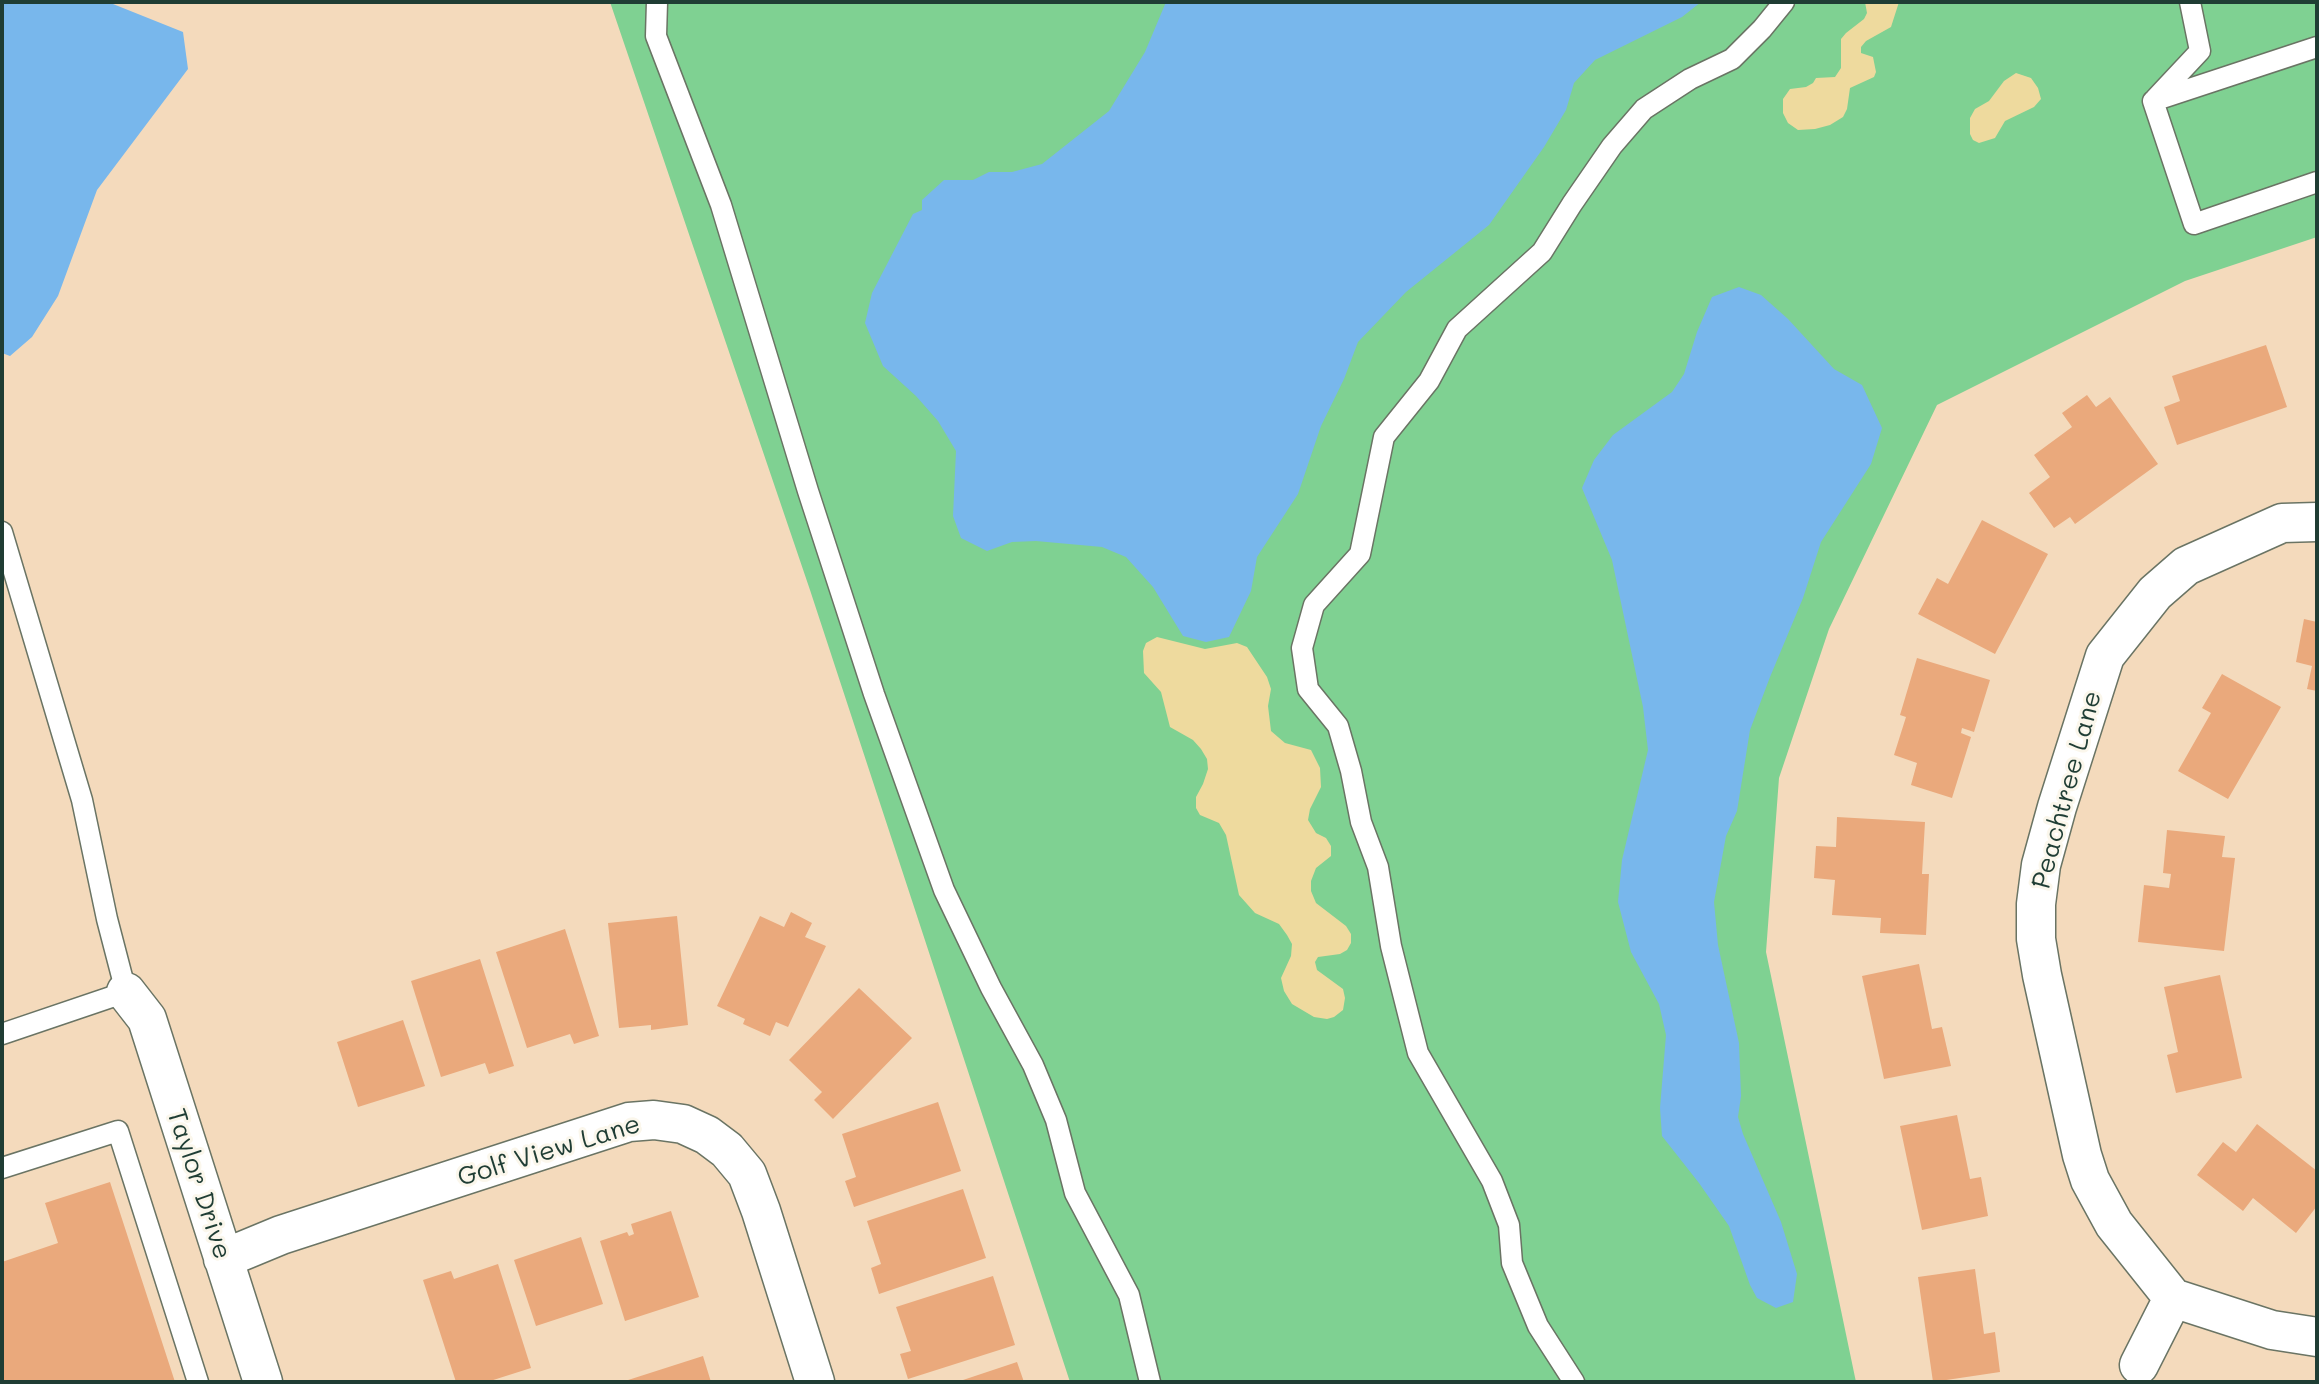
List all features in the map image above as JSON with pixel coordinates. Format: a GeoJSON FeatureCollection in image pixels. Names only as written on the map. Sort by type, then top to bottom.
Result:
{"type":"FeatureCollection","features":[{"type":"Feature","properties":{"kind":"street","name":"Peachtree Lane"},"geometry":{"type":"LineString","coordinates":[[2173,1298],[2114,1224],[2090,1180],[2082,1155],[2036,939],[2041,865],[2105,656],[2155,593],[2186,566],[2282,523],[2317,522]]}},
{"type":"Feature","properties":{"kind":"street","name":"Taylor Drive"},"geometry":{"type":"LineString","coordinates":[[126,992],[147,1019],[263,1382]]}},
{"type":"Feature","properties":{"kind":"street","name":"Golf View Lane"},"geometry":{"type":"LineString","coordinates":[[223,1259],[281,1235],[629,1122],[654,1120],[683,1124],[707,1135],[727,1150],[747,1174],[815,1382]]}},
{"type":"Feature","properties":{"kind":"street"},"geometry":{"type":"LineString","coordinates":[[2139,1365],[2173,1298],[2272,1330],[2317,1337]]}},
{"type":"Feature","properties":{"kind":"lane"},"geometry":{"type":"LineString","coordinates":[[657,2],[656,36],[721,205],[869,679],[944,890],[991,988],[1033,1065],[1056,1120],[1075,1193],[1129,1295],[1150,1382]]}},
{"type":"Feature","properties":{"kind":"lane"},"geometry":{"type":"LineString","coordinates":[[1574,1382],[1538,1326],[1512,1263],[1509,1225],[1492,1181],[1418,1053],[1391,946],[1378,867],[1361,822],[1351,771],[1338,726],[1308,689],[1302,648],[1314,605],[1360,554],[1384,437],[1429,381],[1457,329],[1542,252],[1612,146],[1644,109],[1690,79],[1732,59],[1784,2]]}},
{"type":"Feature","properties":{"kind":"lane"},"geometry":{"type":"LineString","coordinates":[[2153,101],[2200,51],[2190,2]]}},
{"type":"Feature","properties":{"kind":"lane"},"geometry":{"type":"LineString","coordinates":[[2153,101],[2317,47]]}},
{"type":"Feature","properties":{"kind":"lane"},"geometry":{"type":"LineString","coordinates":[[2153,101],[2194,224],[2317,182]]}},
{"type":"Feature","properties":{"kind":"lane"},"geometry":{"type":"LineString","coordinates":[[2,532],[82,800],[126,992],[2,1034]]}},
{"type":"Feature","properties":{"kind":"lane"},"geometry":{"type":"LineString","coordinates":[[2,1168],[118,1131],[198,1382]]}},
{"type":"Feature","properties":{"kind":"green space"},"geometry":{"type":"Polygon","coordinates":[[[610,2],[2317,2],[2317,237],[2185,281],[1937,405],[1829,629],[1779,778],[1766,952],[1856,1382],[1070,1382],[810,590],[610,2]]]}},
{"type":"Feature","properties":{"kind":"sand"},"geometry":{"type":"Polygon","coordinates":[[[1865,2],[1899,2],[1891,27],[1861,47],[1861,53],[1873,57],[1874,77],[1850,88],[1843,117],[1830,125],[1798,130],[1788,123],[1783,113],[1783,99],[1790,89],[1806,87],[1816,78],[1835,77],[1841,68],[1841,39],[1864,19],[1867,13],[1865,2]]]}},
{"type":"Feature","properties":{"kind":"sand"},"geometry":{"type":"Polygon","coordinates":[[[2016,73],[2031,78],[2041,99],[2034,107],[2005,121],[1995,138],[1979,143],[1973,140],[1970,118],[1975,109],[1989,101],[2004,81],[2016,73]]]}},
{"type":"Feature","properties":{"kind":"sand"},"geometry":{"type":"Polygon","coordinates":[[[1157,637],[1205,649],[1237,643],[1247,647],[1267,677],[1271,689],[1268,706],[1271,731],[1285,743],[1311,750],[1320,768],[1321,787],[1308,820],[1316,833],[1326,838],[1331,846],[1331,856],[1316,868],[1311,891],[1316,903],[1346,926],[1351,934],[1347,950],[1318,957],[1315,962],[1317,970],[1343,989],[1343,1010],[1334,1017],[1314,1017],[1292,1004],[1281,978],[1291,956],[1292,944],[1279,924],[1255,913],[1239,895],[1226,835],[1219,823],[1200,815],[1196,808],[1196,797],[1208,769],[1207,759],[1193,740],[1170,727],[1161,692],[1144,673],[1143,651],[1146,643],[1157,637]]]}},
{"type":"Feature","properties":{"kind":"water"},"geometry":{"type":"Polygon","coordinates":[[[2,2],[108,2],[183,32],[188,69],[97,190],[58,296],[32,337],[10,356],[2,353],[2,2]]]}},
{"type":"Feature","properties":{"kind":"water"},"geometry":{"type":"Polygon","coordinates":[[[1166,2],[1701,2],[1682,17],[1595,60],[1574,83],[1566,110],[1544,147],[1489,225],[1406,292],[1358,342],[1321,426],[1298,494],[1257,557],[1251,591],[1229,637],[1206,642],[1183,636],[1153,587],[1126,557],[1102,547],[1036,541],[1012,542],[987,551],[961,538],[953,516],[956,451],[938,421],[883,366],[865,323],[872,293],[913,214],[922,210],[922,200],[944,180],[973,180],[989,172],[1012,172],[1042,164],[1109,111],[1145,52],[1166,2]]]}},
{"type":"Feature","properties":{"kind":"water"},"geometry":{"type":"Polygon","coordinates":[[[1739,287],[1761,295],[1834,369],[1862,385],[1882,428],[1871,464],[1821,542],[1803,598],[1750,730],[1737,811],[1726,836],[1714,902],[1718,945],[1739,1043],[1741,1096],[1738,1117],[1781,1222],[1797,1274],[1793,1302],[1776,1308],[1757,1298],[1729,1226],[1662,1136],[1660,1108],[1666,1035],[1659,1004],[1631,952],[1618,902],[1622,860],[1648,750],[1643,707],[1612,560],[1582,488],[1594,460],[1613,435],[1672,392],[1684,374],[1712,297],[1739,287]]]}},
{"type":"Feature","properties":{"kind":"building"},"geometry":{"type":"Polygon","coordinates":[[[2266,345],[2287,407],[2177,445],[2164,407],[2180,401],[2172,376],[2266,345]]]}},
{"type":"Feature","properties":{"kind":"building"},"geometry":{"type":"Polygon","coordinates":[[[2087,395],[2096,407],[2110,397],[2158,464],[2075,524],[2070,517],[2054,528],[2029,493],[2050,477],[2034,455],[2072,427],[2062,413],[2087,395]]]}},
{"type":"Feature","properties":{"kind":"building"},"geometry":{"type":"Polygon","coordinates":[[[1982,520],[2048,554],[1995,654],[1918,614],[1937,578],[1948,584],[1982,520]]]}},
{"type":"Feature","properties":{"kind":"building"},"geometry":{"type":"Polygon","coordinates":[[[2304,619],[2317,622],[2317,691],[2307,689],[2312,666],[2296,662],[2304,619]]]}},
{"type":"Feature","properties":{"kind":"building"},"geometry":{"type":"Polygon","coordinates":[[[1917,658],[1990,680],[1974,732],[1962,728],[1961,733],[1971,737],[1952,798],[1911,785],[1917,763],[1894,755],[1906,717],[1900,715],[1917,658]]]}},
{"type":"Feature","properties":{"kind":"building"},"geometry":{"type":"Polygon","coordinates":[[[2222,674],[2281,707],[2228,799],[2178,771],[2211,713],[2202,708],[2222,674]]]}},
{"type":"Feature","properties":{"kind":"building"},"geometry":{"type":"Polygon","coordinates":[[[1837,817],[1925,822],[1922,874],[1929,874],[1926,935],[1880,933],[1881,918],[1832,915],[1835,880],[1814,878],[1816,846],[1836,847],[1837,817]]]}},
{"type":"Feature","properties":{"kind":"building"},"geometry":{"type":"Polygon","coordinates":[[[2167,830],[2225,836],[2222,857],[2235,858],[2224,951],[2138,942],[2144,885],[2169,888],[2171,874],[2163,873],[2167,830]]]}},
{"type":"Feature","properties":{"kind":"building"},"geometry":{"type":"Polygon","coordinates":[[[791,912],[812,923],[805,937],[826,946],[788,1027],[776,1022],[770,1036],[743,1024],[745,1019],[717,1006],[760,916],[784,927],[791,912]]]}},
{"type":"Feature","properties":{"kind":"building"},"geometry":{"type":"Polygon","coordinates":[[[677,916],[688,1025],[651,1030],[651,1025],[619,1028],[608,923],[677,916]]]}},
{"type":"Feature","properties":{"kind":"building"},"geometry":{"type":"Polygon","coordinates":[[[565,929],[599,1036],[574,1044],[570,1034],[527,1048],[496,952],[565,929]]]}},
{"type":"Feature","properties":{"kind":"building"},"geometry":{"type":"Polygon","coordinates":[[[480,959],[514,1066],[489,1074],[485,1063],[441,1077],[411,981],[480,959]]]}},
{"type":"Feature","properties":{"kind":"building"},"geometry":{"type":"Polygon","coordinates":[[[1919,964],[1932,1029],[1942,1027],[1951,1066],[1884,1079],[1862,976],[1919,964]]]}},
{"type":"Feature","properties":{"kind":"building"},"geometry":{"type":"Polygon","coordinates":[[[2220,975],[2242,1078],[2176,1093],[2167,1055],[2178,1052],[2164,987],[2220,975]]]}},
{"type":"Feature","properties":{"kind":"building"},"geometry":{"type":"Polygon","coordinates":[[[859,988],[912,1038],[833,1119],[814,1100],[822,1092],[789,1060],[859,988]]]}},
{"type":"Feature","properties":{"kind":"building"},"geometry":{"type":"Polygon","coordinates":[[[403,1020],[425,1086],[358,1107],[337,1042],[403,1020]]]}},
{"type":"Feature","properties":{"kind":"building"},"geometry":{"type":"Polygon","coordinates":[[[938,1102],[961,1171],[854,1207],[845,1181],[856,1177],[842,1134],[938,1102]]]}},
{"type":"Feature","properties":{"kind":"building"},"geometry":{"type":"Polygon","coordinates":[[[1957,1115],[1970,1179],[1981,1177],[1988,1216],[1922,1230],[1900,1126],[1957,1115]]]}},
{"type":"Feature","properties":{"kind":"building"},"geometry":{"type":"Polygon","coordinates":[[[2257,1124],[2317,1171],[2317,1206],[2296,1233],[2253,1198],[2243,1211],[2197,1175],[2223,1142],[2236,1152],[2257,1124]]]}},
{"type":"Feature","properties":{"kind":"building"},"geometry":{"type":"Polygon","coordinates":[[[110,1182],[175,1382],[2,1382],[2,1262],[58,1243],[45,1203],[110,1182]]]}},
{"type":"Feature","properties":{"kind":"building"},"geometry":{"type":"Polygon","coordinates":[[[963,1189],[986,1258],[879,1294],[871,1268],[881,1264],[867,1221],[963,1189]]]}},
{"type":"Feature","properties":{"kind":"building"},"geometry":{"type":"Polygon","coordinates":[[[671,1211],[699,1297],[625,1321],[600,1241],[627,1232],[629,1236],[634,1234],[631,1224],[671,1211]]]}},
{"type":"Feature","properties":{"kind":"building"},"geometry":{"type":"Polygon","coordinates":[[[581,1237],[603,1304],[536,1326],[514,1260],[581,1237]]]}},
{"type":"Feature","properties":{"kind":"building"},"geometry":{"type":"Polygon","coordinates":[[[498,1264],[531,1368],[487,1382],[456,1382],[423,1280],[451,1271],[454,1279],[498,1264]]]}},
{"type":"Feature","properties":{"kind":"building"},"geometry":{"type":"Polygon","coordinates":[[[1975,1269],[1984,1334],[1995,1332],[2000,1372],[1933,1382],[1918,1277],[1975,1269]]]}},
{"type":"Feature","properties":{"kind":"building"},"geometry":{"type":"Polygon","coordinates":[[[993,1276],[1015,1345],[908,1379],[900,1354],[911,1351],[896,1307],[993,1276]]]}},
{"type":"Feature","properties":{"kind":"building"},"geometry":{"type":"Polygon","coordinates":[[[703,1356],[711,1382],[625,1382],[625,1381],[703,1356]]]}},
{"type":"Feature","properties":{"kind":"building"},"geometry":{"type":"Polygon","coordinates":[[[1017,1362],[1024,1382],[960,1382],[960,1381],[1017,1362]]]}}]}
